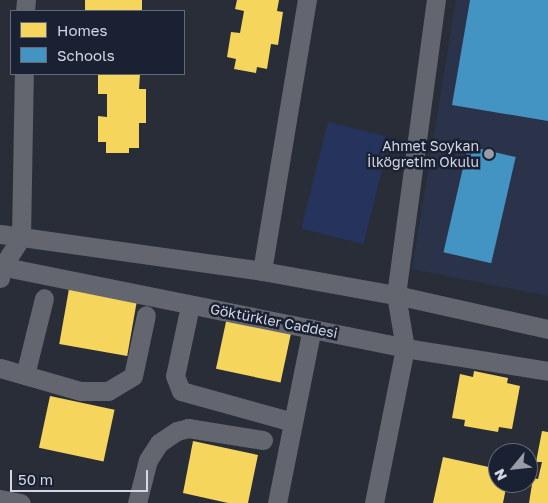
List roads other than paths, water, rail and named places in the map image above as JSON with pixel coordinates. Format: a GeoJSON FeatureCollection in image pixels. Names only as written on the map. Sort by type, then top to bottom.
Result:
{"type":"FeatureCollection","features":[{"type":"Feature","properties":{"kind":"street"},"geometry":{"type":"LineString","coordinates":[[262,271],[307,0]]}},
{"type":"Feature","properties":{"kind":"street"},"geometry":{"type":"LineString","coordinates":[[374,503],[405,348],[396,295],[436,0]]}},
{"type":"Feature","properties":{"kind":"street"},"geometry":{"type":"LineString","coordinates":[[1,269],[21,238],[24,75]]}},
{"type":"Feature","properties":{"kind":"street"},"geometry":{"type":"LineString","coordinates":[[0,234],[262,271],[396,295],[548,329]]}},
{"type":"Feature","properties":{"kind":"street","name":"Göktürkler Caddesi"},"geometry":{"type":"LineString","coordinates":[[1,269],[312,328],[405,348],[548,371]]}},
{"type":"Feature","properties":{"kind":"street"},"geometry":{"type":"LineString","coordinates":[[26,375],[44,298]]}},
{"type":"Feature","properties":{"kind":"street"},"geometry":{"type":"LineString","coordinates":[[0,368],[90,392],[118,388],[133,376],[146,315]]}},
{"type":"Feature","properties":{"kind":"street"},"geometry":{"type":"LineString","coordinates":[[188,315],[175,376],[181,391],[293,422]]}},
{"type":"Feature","properties":{"kind":"street"},"geometry":{"type":"LineString","coordinates":[[277,503],[312,328]]}},
{"type":"Feature","properties":{"kind":"street"},"geometry":{"type":"LineString","coordinates":[[138,503],[148,460],[159,443],[177,431],[188,428],[262,440]]}},
{"type":"Feature","properties":{"kind":"street"},"geometry":{"type":"LineString","coordinates":[[0,499],[21,503]]}},
{"type":"Feature","properties":{"kind":"place","name":"Ahmet Soykan İlköğretim Okulu"},"geometry":{"type":"Point","coordinates":[489,154]}}]}
